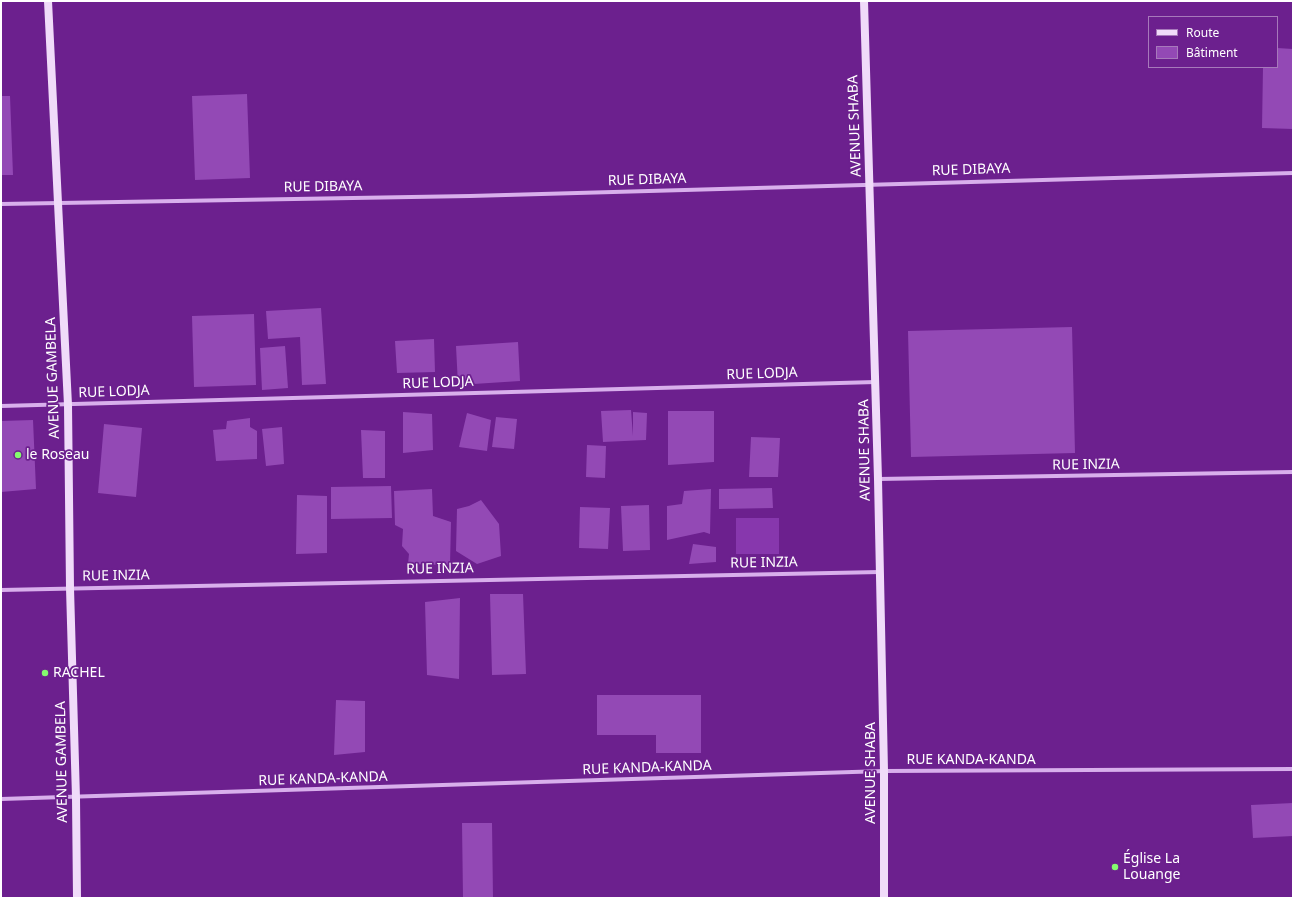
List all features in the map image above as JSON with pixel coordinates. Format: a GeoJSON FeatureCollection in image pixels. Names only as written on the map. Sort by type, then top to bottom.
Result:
{"type":"FeatureCollection","features":[{"type":"Feature","properties":{"kind":"street","name":"AVENUE GAMBELA"},"geometry":{"type":"LineString","coordinates":[[48,1],[68,405],[70,588],[76,798],[77,898]]}},
{"type":"Feature","properties":{"kind":"street","name":"AVENUE SHABA"},"geometry":{"type":"LineString","coordinates":[[864,1],[876,382],[884,771],[884,898]]}},
{"type":"Feature","properties":{"kind":"street","name":"RUE DIBAYA"},"geometry":{"type":"LineString","coordinates":[[1,204],[470,196],[1293,173]]}},
{"type":"Feature","properties":{"kind":"street","name":"RUE LODJA"},"geometry":{"type":"LineString","coordinates":[[1,406],[876,382]]}},
{"type":"Feature","properties":{"kind":"street","name":"RUE INZIA"},"geometry":{"type":"LineString","coordinates":[[878,479],[1293,472]]}},
{"type":"Feature","properties":{"kind":"street","name":"RUE INZIA"},"geometry":{"type":"LineString","coordinates":[[1,590],[880,572]]}},
{"type":"Feature","properties":{"kind":"street","name":"RUE KANDA-KANDA"},"geometry":{"type":"LineString","coordinates":[[1,799],[76,798],[884,771],[1293,769]]}},
{"type":"Feature","properties":{"kind":"shaded area"},"geometry":{"type":"Polygon","coordinates":[[[736,518],[779,518],[779,554],[736,554],[736,518]]]}},
{"type":"Feature","properties":{"kind":"building"},"geometry":{"type":"Polygon","coordinates":[[[1278,48],[1293,49],[1293,129],[1262,128],[1263,68],[1278,68],[1278,48]]]}},
{"type":"Feature","properties":{"kind":"building"},"geometry":{"type":"Polygon","coordinates":[[[247,94],[250,178],[195,180],[192,96],[247,94]]]}},
{"type":"Feature","properties":{"kind":"building"},"geometry":{"type":"Polygon","coordinates":[[[1,96],[10,96],[13,175],[1,175],[1,96]]]}},
{"type":"Feature","properties":{"kind":"building"},"geometry":{"type":"Polygon","coordinates":[[[321,308],[326,384],[302,385],[300,337],[268,339],[266,311],[321,308]]]}},
{"type":"Feature","properties":{"kind":"building"},"geometry":{"type":"Polygon","coordinates":[[[254,314],[256,385],[194,387],[192,316],[254,314]]]}},
{"type":"Feature","properties":{"kind":"building"},"geometry":{"type":"Polygon","coordinates":[[[1072,327],[1075,453],[911,457],[908,331],[1072,327]]]}},
{"type":"Feature","properties":{"kind":"building"},"geometry":{"type":"Polygon","coordinates":[[[434,339],[435,372],[397,373],[395,341],[434,339]]]}},
{"type":"Feature","properties":{"kind":"building"},"geometry":{"type":"Polygon","coordinates":[[[518,342],[520,381],[458,385],[456,346],[518,342]]]}},
{"type":"Feature","properties":{"kind":"building"},"geometry":{"type":"Polygon","coordinates":[[[285,346],[288,388],[262,390],[260,348],[285,346]]]}},
{"type":"Feature","properties":{"kind":"building"},"geometry":{"type":"Polygon","coordinates":[[[631,410],[633,436],[633,412],[647,413],[646,440],[603,442],[601,411],[631,410]]]}},
{"type":"Feature","properties":{"kind":"building"},"geometry":{"type":"Polygon","coordinates":[[[668,411],[714,411],[714,462],[668,465],[668,411]]]}},
{"type":"Feature","properties":{"kind":"building"},"geometry":{"type":"Polygon","coordinates":[[[403,412],[432,414],[433,450],[403,453],[403,412]]]}},
{"type":"Feature","properties":{"kind":"building"},"geometry":{"type":"Polygon","coordinates":[[[467,413],[491,420],[487,451],[459,447],[467,413]]]}},
{"type":"Feature","properties":{"kind":"building"},"geometry":{"type":"Polygon","coordinates":[[[496,417],[517,419],[514,449],[492,447],[496,417]]]}},
{"type":"Feature","properties":{"kind":"building"},"geometry":{"type":"Polygon","coordinates":[[[250,418],[250,427],[257,431],[257,459],[216,461],[213,430],[226,429],[227,421],[250,418]]]}},
{"type":"Feature","properties":{"kind":"building","name":"le Roseau"},"geometry":{"type":"Polygon","coordinates":[[[33,420],[36,489],[1,492],[1,421],[33,420]]]}},
{"type":"Feature","properties":{"kind":"building"},"geometry":{"type":"Polygon","coordinates":[[[104,424],[142,428],[136,497],[98,493],[104,424]]]}},
{"type":"Feature","properties":{"kind":"building"},"geometry":{"type":"Polygon","coordinates":[[[282,427],[284,464],[266,466],[262,429],[282,427]]]}},
{"type":"Feature","properties":{"kind":"building"},"geometry":{"type":"Polygon","coordinates":[[[361,430],[385,431],[385,478],[363,478],[361,430]]]}},
{"type":"Feature","properties":{"kind":"building"},"geometry":{"type":"Polygon","coordinates":[[[751,437],[780,438],[778,477],[749,477],[751,437]]]}},
{"type":"Feature","properties":{"kind":"building"},"geometry":{"type":"Polygon","coordinates":[[[587,445],[606,446],[605,478],[586,477],[587,445]]]}},
{"type":"Feature","properties":{"kind":"building"},"geometry":{"type":"Polygon","coordinates":[[[391,486],[392,518],[331,519],[331,487],[391,486]]]}},
{"type":"Feature","properties":{"kind":"building"},"geometry":{"type":"Polygon","coordinates":[[[772,488],[773,508],[719,509],[719,489],[772,488]]]}},
{"type":"Feature","properties":{"kind":"building"},"geometry":{"type":"Polygon","coordinates":[[[432,489],[433,516],[451,522],[450,565],[408,564],[409,554],[402,546],[403,529],[395,525],[394,491],[432,489]]]}},
{"type":"Feature","properties":{"kind":"building"},"geometry":{"type":"Polygon","coordinates":[[[711,489],[710,534],[704,532],[667,540],[667,506],[682,504],[684,491],[711,489]]]}},
{"type":"Feature","properties":{"kind":"building"},"geometry":{"type":"Polygon","coordinates":[[[297,495],[327,496],[327,553],[296,554],[297,495]]]}},
{"type":"Feature","properties":{"kind":"building"},"geometry":{"type":"Polygon","coordinates":[[[481,500],[499,524],[501,556],[477,564],[456,551],[457,509],[469,506],[481,500]]]}},
{"type":"Feature","properties":{"kind":"building"},"geometry":{"type":"Polygon","coordinates":[[[649,505],[650,550],[623,551],[621,506],[649,505]]]}},
{"type":"Feature","properties":{"kind":"building"},"geometry":{"type":"Polygon","coordinates":[[[580,507],[610,508],[608,549],[579,548],[580,507]]]}},
{"type":"Feature","properties":{"kind":"building"},"geometry":{"type":"Polygon","coordinates":[[[693,544],[716,547],[716,562],[689,564],[693,544]]]}},
{"type":"Feature","properties":{"kind":"building"},"geometry":{"type":"Polygon","coordinates":[[[490,594],[523,594],[526,674],[492,675],[490,594]]]}},
{"type":"Feature","properties":{"kind":"building"},"geometry":{"type":"Polygon","coordinates":[[[460,598],[459,679],[427,675],[425,602],[460,598]]]}},
{"type":"Feature","properties":{"kind":"building"},"geometry":{"type":"Polygon","coordinates":[[[597,695],[701,695],[701,753],[656,753],[656,735],[597,735],[597,695]]]}},
{"type":"Feature","properties":{"kind":"building"},"geometry":{"type":"Polygon","coordinates":[[[336,700],[365,701],[365,752],[334,755],[336,700]]]}},
{"type":"Feature","properties":{"kind":"building"},"geometry":{"type":"Polygon","coordinates":[[[1293,803],[1293,836],[1253,838],[1251,805],[1293,803]]]}},
{"type":"Feature","properties":{"kind":"building"},"geometry":{"type":"Polygon","coordinates":[[[462,823],[492,823],[493,898],[463,898],[462,823]]]}},
{"type":"Feature","properties":{"kind":"place","name":"le Roseau"},"geometry":{"type":"Point","coordinates":[18,455]}},
{"type":"Feature","properties":{"kind":"place","name":"RACHEL"},"geometry":{"type":"Point","coordinates":[45,673]}},
{"type":"Feature","properties":{"kind":"place","name":"Église La Louange"},"geometry":{"type":"Point","coordinates":[1115,867]}}]}
